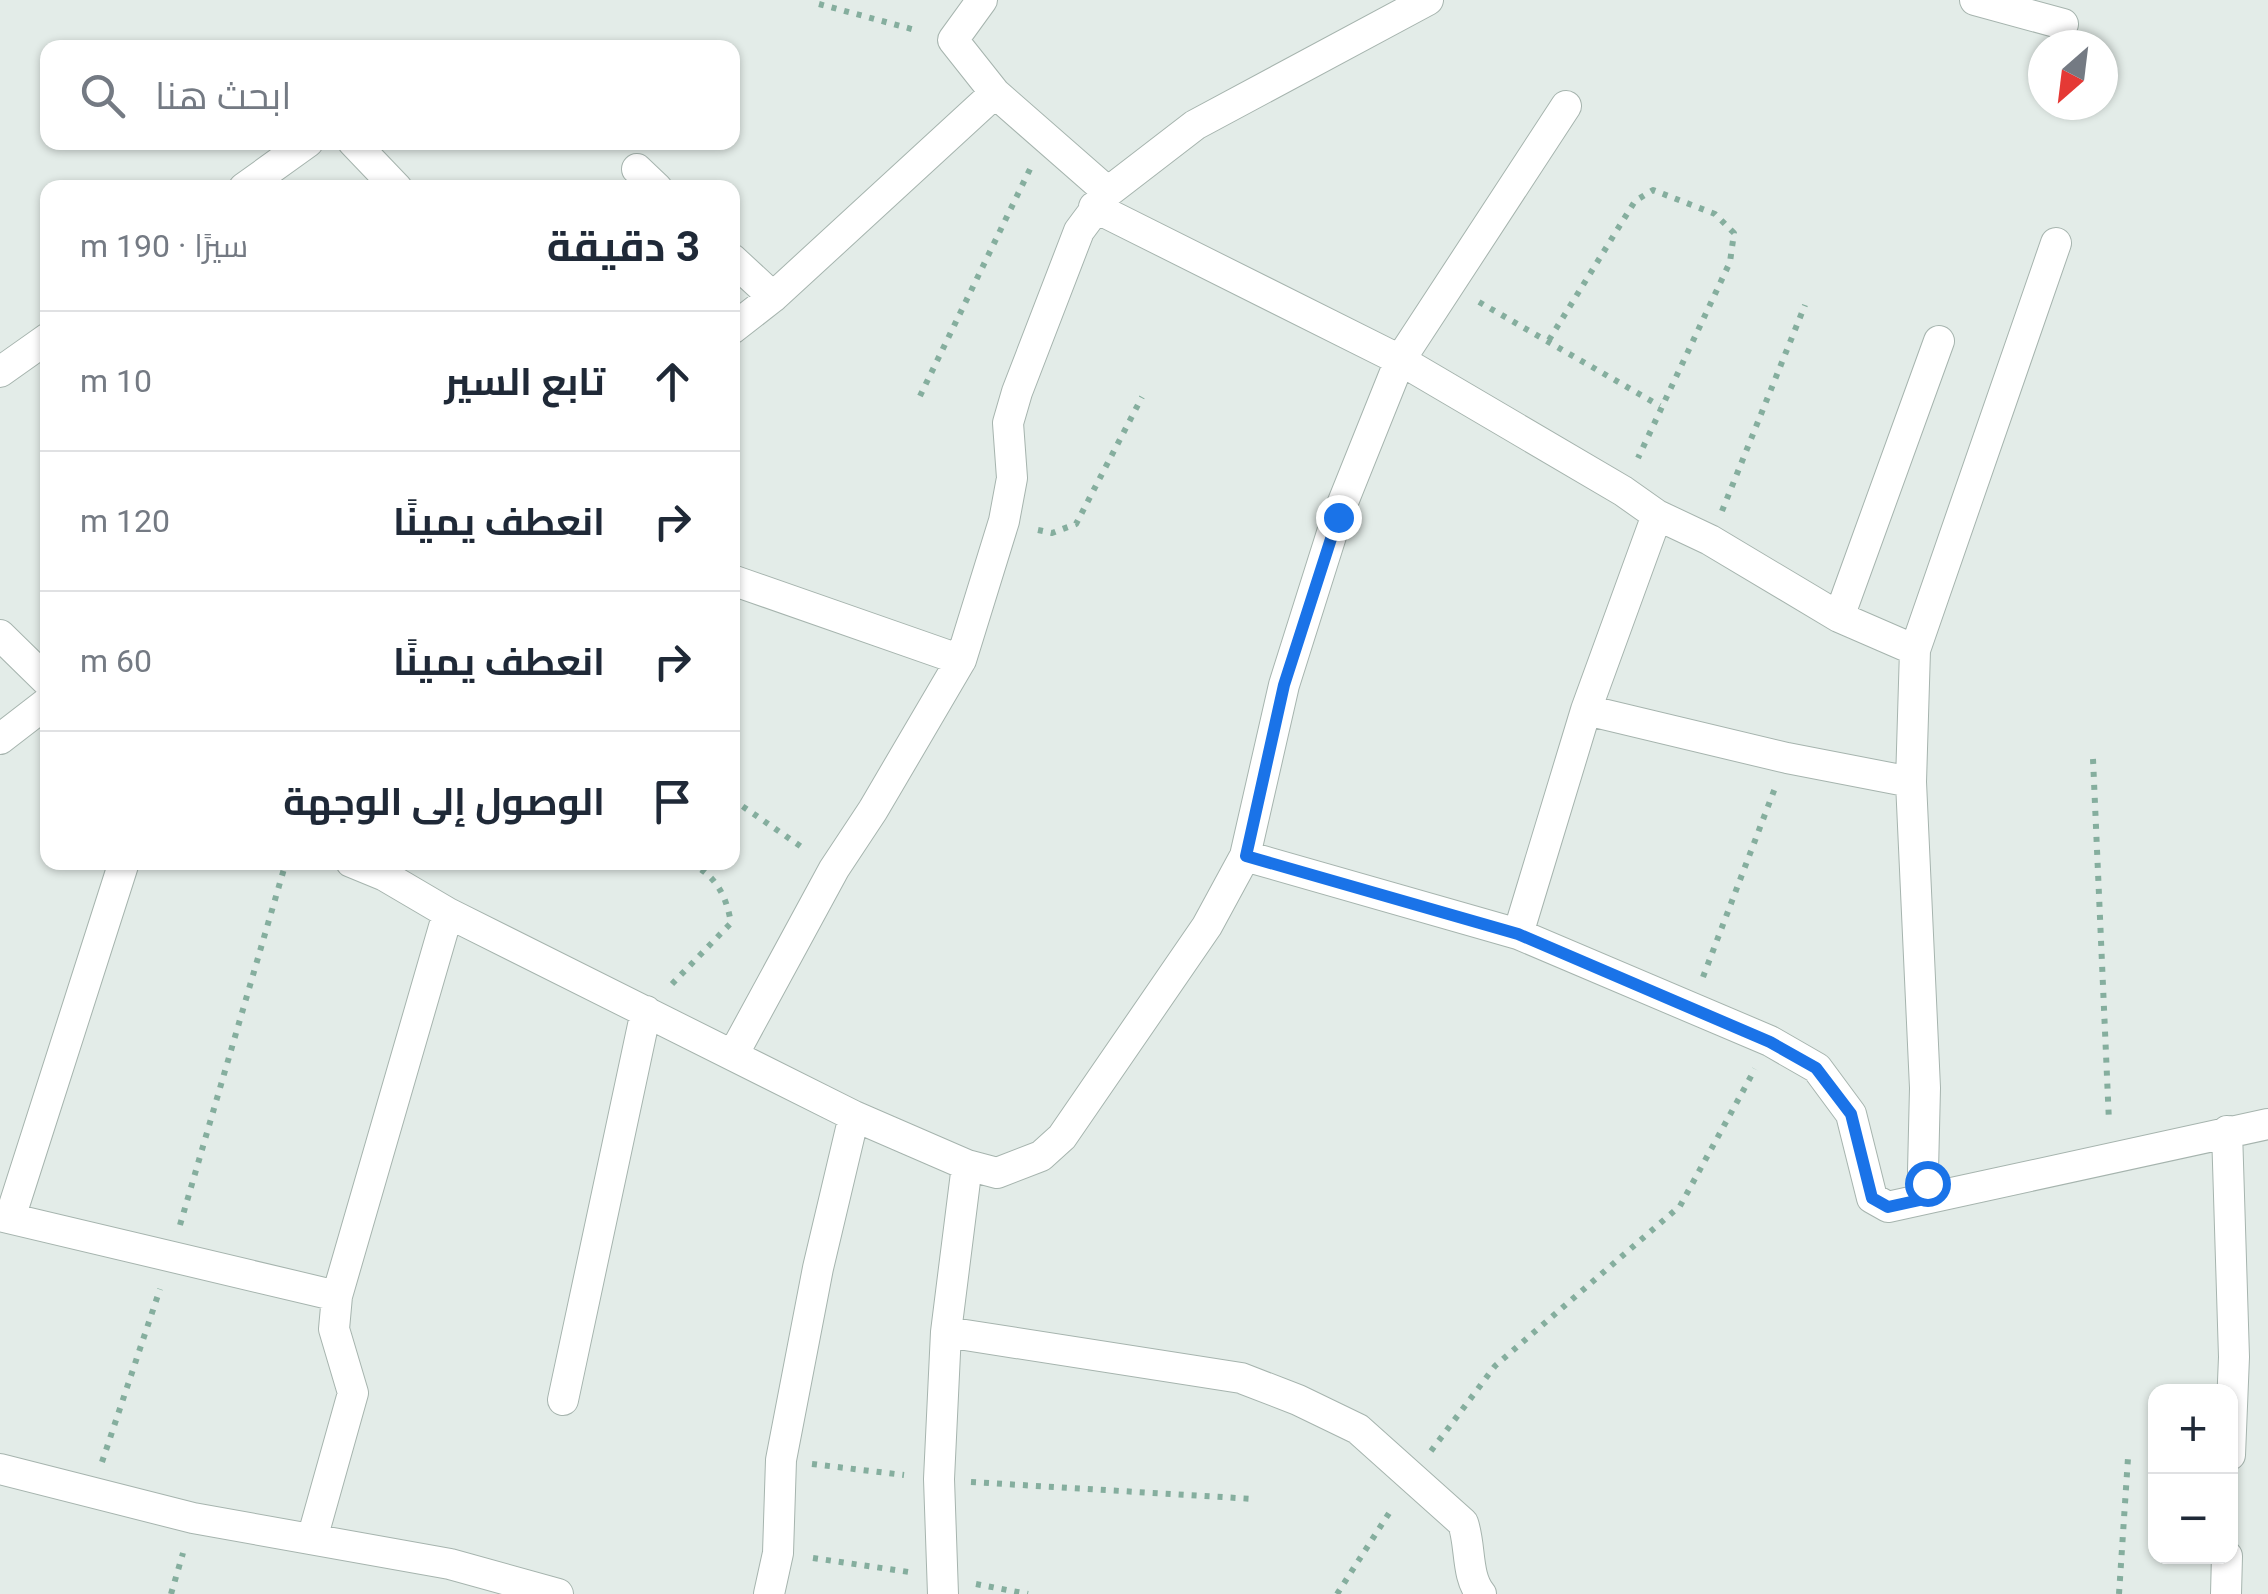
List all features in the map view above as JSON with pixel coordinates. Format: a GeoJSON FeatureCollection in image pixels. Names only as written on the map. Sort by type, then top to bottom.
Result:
{"type":"FeatureCollection","features":[{"type":"Feature","properties":{"kind":"street"},"geometry":{"type":"LineString","coordinates":[[982,0],[953,40],[994,93],[1045,138],[1101,200],[1400,360],[1624,491],[1658,515],[1710,540],[1839,617],[1915,650]]}},
{"type":"Feature","properties":{"kind":"street"},"geometry":{"type":"LineString","coordinates":[[733,1054],[834,869],[960,660],[1004,520],[1012,478],[1008,423],[1079,231],[1101,200],[1195,125],[1428,0]]}},
{"type":"Feature","properties":{"kind":"street"},"geometry":{"type":"LineString","coordinates":[[1976,0],[2063,24]]}},
{"type":"Feature","properties":{"kind":"street"},"geometry":{"type":"LineString","coordinates":[[740,324],[994,93]]}},
{"type":"Feature","properties":{"kind":"street"},"geometry":{"type":"LineString","coordinates":[[391,870],[448,913],[854,1116],[968,1165],[998,1173],[1041,1156],[1062,1138],[1207,926],[1246,856],[1290,666],[1338,517],[1400,360],[1566,106]]}},
{"type":"Feature","properties":{"kind":"street"},"geometry":{"type":"LineString","coordinates":[[256,180],[297,150]]}},
{"type":"Feature","properties":{"kind":"street"},"geometry":{"type":"LineString","coordinates":[[361,150],[389,180]]}},
{"type":"Feature","properties":{"kind":"street"},"geometry":{"type":"LineString","coordinates":[[1929,1198],[1923,1171],[1925,1088],[1911,782],[1915,650],[2056,243]]}},
{"type":"Feature","properties":{"kind":"street"},"geometry":{"type":"LineString","coordinates":[[740,266],[773,297]]}},
{"type":"Feature","properties":{"kind":"street"},"geometry":{"type":"LineString","coordinates":[[1839,617],[1940,341]]}},
{"type":"Feature","properties":{"kind":"street"},"geometry":{"type":"LineString","coordinates":[[0,372],[40,344]]}},
{"type":"Feature","properties":{"kind":"street"},"geometry":{"type":"LineString","coordinates":[[1518,934],[1586,710],[1658,515]]}},
{"type":"Feature","properties":{"kind":"street"},"geometry":{"type":"LineString","coordinates":[[740,583],[960,660]]}},
{"type":"Feature","properties":{"kind":"street"},"geometry":{"type":"LineString","coordinates":[[0,635],[40,674]]}},
{"type":"Feature","properties":{"kind":"street"},"geometry":{"type":"LineString","coordinates":[[0,739],[40,708]]}},
{"type":"Feature","properties":{"kind":"street"},"geometry":{"type":"LineString","coordinates":[[1586,710],[1787,758],[1911,782]]}},
{"type":"Feature","properties":{"kind":"street"},"geometry":{"type":"LineString","coordinates":[[1246,856],[1518,934],[1770,1042],[1816,1068],[1851,1114],[1872,1198],[1888,1207],[2268,1124]]}},
{"type":"Feature","properties":{"kind":"street"},"geometry":{"type":"LineString","coordinates":[[121,870],[5,1217],[337,1296]]}},
{"type":"Feature","properties":{"kind":"street"},"geometry":{"type":"LineString","coordinates":[[312,1539],[353,1393],[334,1329],[337,1296],[448,913]]}},
{"type":"Feature","properties":{"kind":"street"},"geometry":{"type":"LineString","coordinates":[[563,1400],[646,1011]]}},
{"type":"Feature","properties":{"kind":"street"},"geometry":{"type":"LineString","coordinates":[[769,1594],[778,1552],[781,1460],[818,1268],[854,1116]]}},
{"type":"Feature","properties":{"kind":"street"},"geometry":{"type":"LineString","coordinates":[[2227,1131],[2233,1384]]}},
{"type":"Feature","properties":{"kind":"street"},"geometry":{"type":"LineString","coordinates":[[943,1586],[939,1480],[946,1332],[968,1165]]}},
{"type":"Feature","properties":{"kind":"street"},"geometry":{"type":"LineString","coordinates":[[946,1332],[1242,1378],[1358,1429],[1463,1523],[1470,1544],[1470,1571],[1481,1594]]}},
{"type":"Feature","properties":{"kind":"street"},"geometry":{"type":"LineString","coordinates":[[0,1469],[193,1518],[450,1564],[558,1594]]}},
{"type":"Feature","properties":{"kind":"street"},"geometry":{"type":"LineString","coordinates":[[2226,1594],[2227,1564]]}},
{"type":"Feature","properties":{"kind":"path"},"geometry":{"type":"LineString","coordinates":[[819,4],[953,40]]}},
{"type":"Feature","properties":{"kind":"path"},"geometry":{"type":"LineString","coordinates":[[920,396],[1045,138]]}},
{"type":"Feature","properties":{"kind":"path"},"geometry":{"type":"LineString","coordinates":[[1549,340],[1635,201],[1653,190],[1715,214],[1734,233],[1730,262],[1660,406],[1624,491]]}},
{"type":"Feature","properties":{"kind":"path"},"geometry":{"type":"LineString","coordinates":[[1449,286],[1660,406]]}},
{"type":"Feature","properties":{"kind":"path"},"geometry":{"type":"LineString","coordinates":[[1710,540],[1805,305]]}},
{"type":"Feature","properties":{"kind":"path"},"geometry":{"type":"LineString","coordinates":[[1004,520],[1052,533],[1076,524],[1142,397]]}},
{"type":"Feature","properties":{"kind":"path"},"geometry":{"type":"LineString","coordinates":[[1692,1006],[1787,758]]}},
{"type":"Feature","properties":{"kind":"path"},"geometry":{"type":"LineString","coordinates":[[2094,759],[2110,1158]]}},
{"type":"Feature","properties":{"kind":"path"},"geometry":{"type":"LineString","coordinates":[[740,805],[834,869]]}},
{"type":"Feature","properties":{"kind":"path"},"geometry":{"type":"LineString","coordinates":[[92,1492],[171,1258],[284,870]]}},
{"type":"Feature","properties":{"kind":"path"},"geometry":{"type":"LineString","coordinates":[[646,1011],[731,923],[726,898],[704,870]]}},
{"type":"Feature","properties":{"kind":"path"},"geometry":{"type":"LineString","coordinates":[[1337,1594],[1411,1478],[1495,1366],[1680,1206],[1770,1042]]}},
{"type":"Feature","properties":{"kind":"path"},"geometry":{"type":"LineString","coordinates":[[2119,1594],[2128,1458]]}},
{"type":"Feature","properties":{"kind":"path"},"geometry":{"type":"LineString","coordinates":[[781,1460],[939,1480],[1254,1500]]}},
{"type":"Feature","properties":{"kind":"path"},"geometry":{"type":"LineString","coordinates":[[778,1552],[943,1586],[1028,1594]]}},
{"type":"Feature","properties":{"kind":"route"},"geometry":{"type":"LineString","coordinates":[[1338,517],[1284,685],[1246,856],[1518,934],[1770,1042],[1816,1068],[1851,1114],[1872,1198],[1888,1207],[1929,1198],[1927,1183]]}}]}
